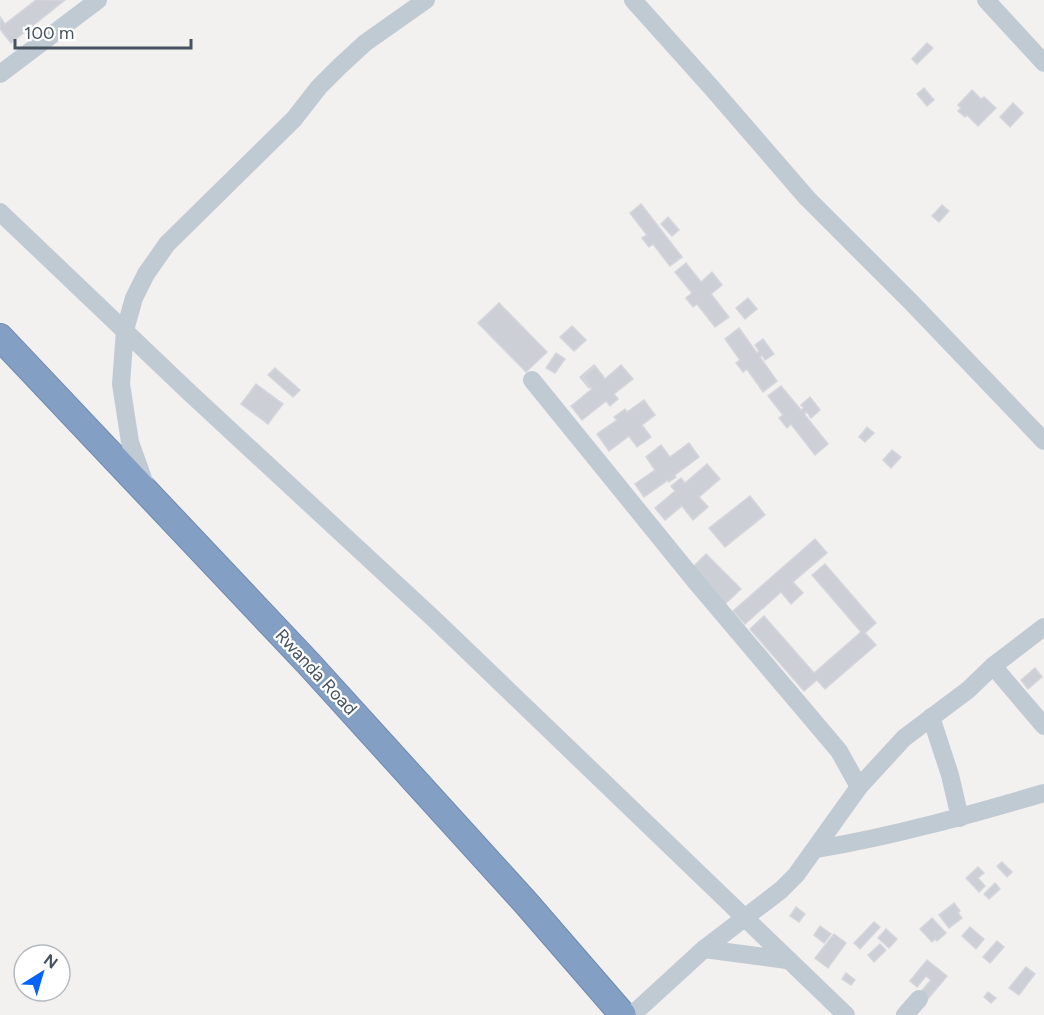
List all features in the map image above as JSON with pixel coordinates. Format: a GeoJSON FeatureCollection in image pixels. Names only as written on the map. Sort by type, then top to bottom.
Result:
{"type":"FeatureCollection","features":[{"type":"Feature","properties":{"kind":"highway","name":"Rwanda Road"},"geometry":{"type":"LineString","coordinates":[[0,337],[317,673],[526,903],[623,1015]]}},
{"type":"Feature","properties":{"kind":"street"},"geometry":{"type":"LineString","coordinates":[[0,74],[98,0]]}},
{"type":"Feature","properties":{"kind":"street"},"geometry":{"type":"LineString","coordinates":[[150,497],[130,442],[123,410],[121,384],[125,330],[134,298],[146,274],[167,244],[294,119],[319,87],[339,67],[365,43],[426,0]]}},
{"type":"Feature","properties":{"kind":"street"},"geometry":{"type":"LineString","coordinates":[[633,0],[807,198],[911,302],[1044,441]]}},
{"type":"Feature","properties":{"kind":"street"},"geometry":{"type":"LineString","coordinates":[[986,0],[1044,63]]}},
{"type":"Feature","properties":{"kind":"street"},"geometry":{"type":"LineString","coordinates":[[0,212],[191,394],[388,574],[846,1015]]}},
{"type":"Feature","properties":{"kind":"street"},"geometry":{"type":"LineString","coordinates":[[531,380],[696,582],[839,751],[859,787]]}},
{"type":"Feature","properties":{"kind":"street"},"geometry":{"type":"LineString","coordinates":[[632,1015],[704,949],[744,916],[781,890],[796,875],[817,849],[859,787],[903,738],[968,690],[993,666],[1044,627]]}},
{"type":"Feature","properties":{"kind":"street"},"geometry":{"type":"LineString","coordinates":[[993,666],[1044,726]]}},
{"type":"Feature","properties":{"kind":"street"},"geometry":{"type":"LineString","coordinates":[[931,717],[950,775],[960,818]]}},
{"type":"Feature","properties":{"kind":"street"},"geometry":{"type":"LineString","coordinates":[[817,849],[873,839],[960,818],[1044,794]]}},
{"type":"Feature","properties":{"kind":"street"},"geometry":{"type":"LineString","coordinates":[[704,949],[787,960]]}},
{"type":"Feature","properties":{"kind":"street"},"geometry":{"type":"LineString","coordinates":[[905,1015],[919,999]]}},
{"type":"Feature","properties":{"kind":"building"},"geometry":{"type":"Polygon","coordinates":[[[36,0],[65,0],[11,43],[0,29],[0,17],[5,24],[36,0]]]}},
{"type":"Feature","properties":{"kind":"building"},"geometry":{"type":"Polygon","coordinates":[[[927,43],[933,48],[917,64],[912,59],[927,43]]]}},
{"type":"Feature","properties":{"kind":"building"},"geometry":{"type":"Polygon","coordinates":[[[924,88],[934,100],[927,106],[917,94],[924,88]]]}},
{"type":"Feature","properties":{"kind":"building"},"geometry":{"type":"Polygon","coordinates":[[[972,90],[996,108],[978,126],[967,115],[965,117],[958,111],[961,108],[958,105],[972,90]]]}},
{"type":"Feature","properties":{"kind":"building"},"geometry":{"type":"Polygon","coordinates":[[[1013,103],[1023,113],[1010,127],[1000,117],[1013,103]]]}},
{"type":"Feature","properties":{"kind":"building"},"geometry":{"type":"Polygon","coordinates":[[[641,204],[682,257],[670,266],[653,244],[649,247],[642,238],[647,235],[630,213],[641,204]]]}},
{"type":"Feature","properties":{"kind":"building"},"geometry":{"type":"Polygon","coordinates":[[[942,205],[949,211],[939,222],[932,216],[942,205]]]}},
{"type":"Feature","properties":{"kind":"building"},"geometry":{"type":"Polygon","coordinates":[[[668,217],[679,230],[672,236],[661,224],[668,217]]]}},
{"type":"Feature","properties":{"kind":"building"},"geometry":{"type":"Polygon","coordinates":[[[686,263],[701,282],[712,272],[722,285],[711,294],[729,317],[715,327],[697,304],[693,307],[686,298],[692,293],[675,272],[686,263]]]}},
{"type":"Feature","properties":{"kind":"building"},"geometry":{"type":"Polygon","coordinates":[[[748,298],[757,309],[745,319],[736,308],[748,298]]]}},
{"type":"Feature","properties":{"kind":"building"},"geometry":{"type":"Polygon","coordinates":[[[499,303],[547,352],[526,372],[478,323],[499,303]]]}},
{"type":"Feature","properties":{"kind":"building"},"geometry":{"type":"Polygon","coordinates":[[[572,326],[586,340],[574,351],[560,337],[572,326]]]}},
{"type":"Feature","properties":{"kind":"building"},"geometry":{"type":"Polygon","coordinates":[[[739,328],[757,353],[759,351],[755,345],[763,339],[774,354],[765,360],[762,355],[760,357],[777,381],[763,392],[747,369],[743,372],[736,363],[740,360],[725,339],[739,328]]]}},
{"type":"Feature","properties":{"kind":"building"},"geometry":{"type":"Polygon","coordinates":[[[556,353],[565,359],[555,373],[546,368],[556,353]]]}},
{"type":"Feature","properties":{"kind":"building"},"geometry":{"type":"Polygon","coordinates":[[[594,365],[603,376],[589,388],[580,377],[594,365]]]}},
{"type":"Feature","properties":{"kind":"building"},"geometry":{"type":"Polygon","coordinates":[[[621,365],[633,379],[614,394],[618,399],[610,406],[606,401],[582,420],[571,406],[592,389],[583,377],[595,366],[605,379],[621,365]]]}},
{"type":"Feature","properties":{"kind":"building"},"geometry":{"type":"Polygon","coordinates":[[[275,368],[300,390],[293,397],[268,375],[275,368]]]}},
{"type":"Feature","properties":{"kind":"building"},"geometry":{"type":"Polygon","coordinates":[[[256,384],[283,404],[268,424],[241,404],[256,384]]]}},
{"type":"Feature","properties":{"kind":"building"},"geometry":{"type":"Polygon","coordinates":[[[781,386],[801,410],[804,408],[801,405],[810,397],[820,410],[811,418],[807,412],[804,414],[828,444],[815,455],[791,424],[787,428],[779,418],[783,415],[768,396],[781,386]]]}},
{"type":"Feature","properties":{"kind":"building"},"geometry":{"type":"Polygon","coordinates":[[[644,400],[655,415],[642,425],[651,437],[637,447],[629,436],[609,451],[597,434],[617,420],[614,417],[625,409],[627,412],[644,400]]]}},
{"type":"Feature","properties":{"kind":"building"},"geometry":{"type":"Polygon","coordinates":[[[867,427],[874,433],[865,442],[859,437],[867,427]]]}},
{"type":"Feature","properties":{"kind":"building"},"geometry":{"type":"Polygon","coordinates":[[[689,443],[699,457],[675,475],[676,477],[644,497],[635,484],[655,470],[646,457],[661,445],[670,457],[689,443]]]}},
{"type":"Feature","properties":{"kind":"building"},"geometry":{"type":"Polygon","coordinates":[[[892,450],[901,457],[891,468],[883,460],[892,450]]]}},
{"type":"Feature","properties":{"kind":"building"},"geometry":{"type":"Polygon","coordinates":[[[707,464],[720,479],[699,497],[708,507],[693,520],[682,506],[665,520],[655,508],[675,491],[671,486],[681,478],[685,483],[707,464]]]}},
{"type":"Feature","properties":{"kind":"building"},"geometry":{"type":"Polygon","coordinates":[[[750,496],[765,515],[725,547],[709,528],[750,496]]]}},
{"type":"Feature","properties":{"kind":"building"},"geometry":{"type":"Polygon","coordinates":[[[815,539],[827,553],[793,582],[803,593],[791,604],[781,592],[745,624],[733,611],[815,539]]]}},
{"type":"Feature","properties":{"kind":"building"},"geometry":{"type":"Polygon","coordinates":[[[706,554],[741,589],[725,604],[691,569],[706,554]]]}},
{"type":"Feature","properties":{"kind":"building"},"geometry":{"type":"Polygon","coordinates":[[[825,564],[876,623],[865,633],[876,645],[825,689],[817,680],[804,691],[750,629],[764,616],[814,673],[861,632],[812,575],[825,564]]]}},
{"type":"Feature","properties":{"kind":"building"},"geometry":{"type":"Polygon","coordinates":[[[1035,668],[1042,677],[1028,689],[1021,680],[1035,668]]]}},
{"type":"Feature","properties":{"kind":"building"},"geometry":{"type":"Polygon","coordinates":[[[1002,862],[1012,872],[1007,877],[997,866],[1002,862]]]}},
{"type":"Feature","properties":{"kind":"building"},"geometry":{"type":"Polygon","coordinates":[[[978,867],[984,873],[978,878],[985,886],[979,892],[966,878],[978,867]]]}},
{"type":"Feature","properties":{"kind":"building"},"geometry":{"type":"Polygon","coordinates":[[[995,883],[1000,889],[989,899],[984,894],[995,883]]]}},
{"type":"Feature","properties":{"kind":"building"},"geometry":{"type":"Polygon","coordinates":[[[954,903],[962,918],[949,928],[939,915],[954,903]]]}},
{"type":"Feature","properties":{"kind":"building"},"geometry":{"type":"Polygon","coordinates":[[[796,907],[805,914],[799,922],[790,916],[796,907]]]}},
{"type":"Feature","properties":{"kind":"building"},"geometry":{"type":"Polygon","coordinates":[[[932,918],[946,933],[937,941],[935,939],[932,942],[920,929],[932,918]]]}},
{"type":"Feature","properties":{"kind":"building"},"geometry":{"type":"Polygon","coordinates":[[[874,922],[880,927],[860,949],[854,943],[874,922]]]}},
{"type":"Feature","properties":{"kind":"building"},"geometry":{"type":"Polygon","coordinates":[[[820,926],[831,934],[824,943],[814,935],[820,926]]]}},
{"type":"Feature","properties":{"kind":"building"},"geometry":{"type":"Polygon","coordinates":[[[970,927],[984,939],[976,949],[962,936],[970,927]]]}},
{"type":"Feature","properties":{"kind":"building"},"geometry":{"type":"Polygon","coordinates":[[[886,929],[897,939],[889,948],[878,938],[886,929]]]}},
{"type":"Feature","properties":{"kind":"building"},"geometry":{"type":"Polygon","coordinates":[[[834,934],[846,943],[828,968],[815,958],[834,934]]]}},
{"type":"Feature","properties":{"kind":"building"},"geometry":{"type":"Polygon","coordinates":[[[997,941],[1004,947],[990,963],[983,957],[997,941]]]}},
{"type":"Feature","properties":{"kind":"building"},"geometry":{"type":"Polygon","coordinates":[[[880,944],[886,950],[874,962],[868,955],[880,944]]]}},
{"type":"Feature","properties":{"kind":"building"},"geometry":{"type":"Polygon","coordinates":[[[927,960],[947,976],[927,1000],[919,994],[931,980],[926,976],[917,987],[910,981],[927,960]]]}},
{"type":"Feature","properties":{"kind":"building"},"geometry":{"type":"Polygon","coordinates":[[[1026,967],[1035,974],[1019,995],[1009,988],[1026,967]]]}},
{"type":"Feature","properties":{"kind":"building"},"geometry":{"type":"Polygon","coordinates":[[[846,973],[855,980],[851,985],[842,979],[846,973]]]}},
{"type":"Feature","properties":{"kind":"building"},"geometry":{"type":"Polygon","coordinates":[[[988,992],[996,998],[991,1003],[984,997],[988,992]]]}}]}
